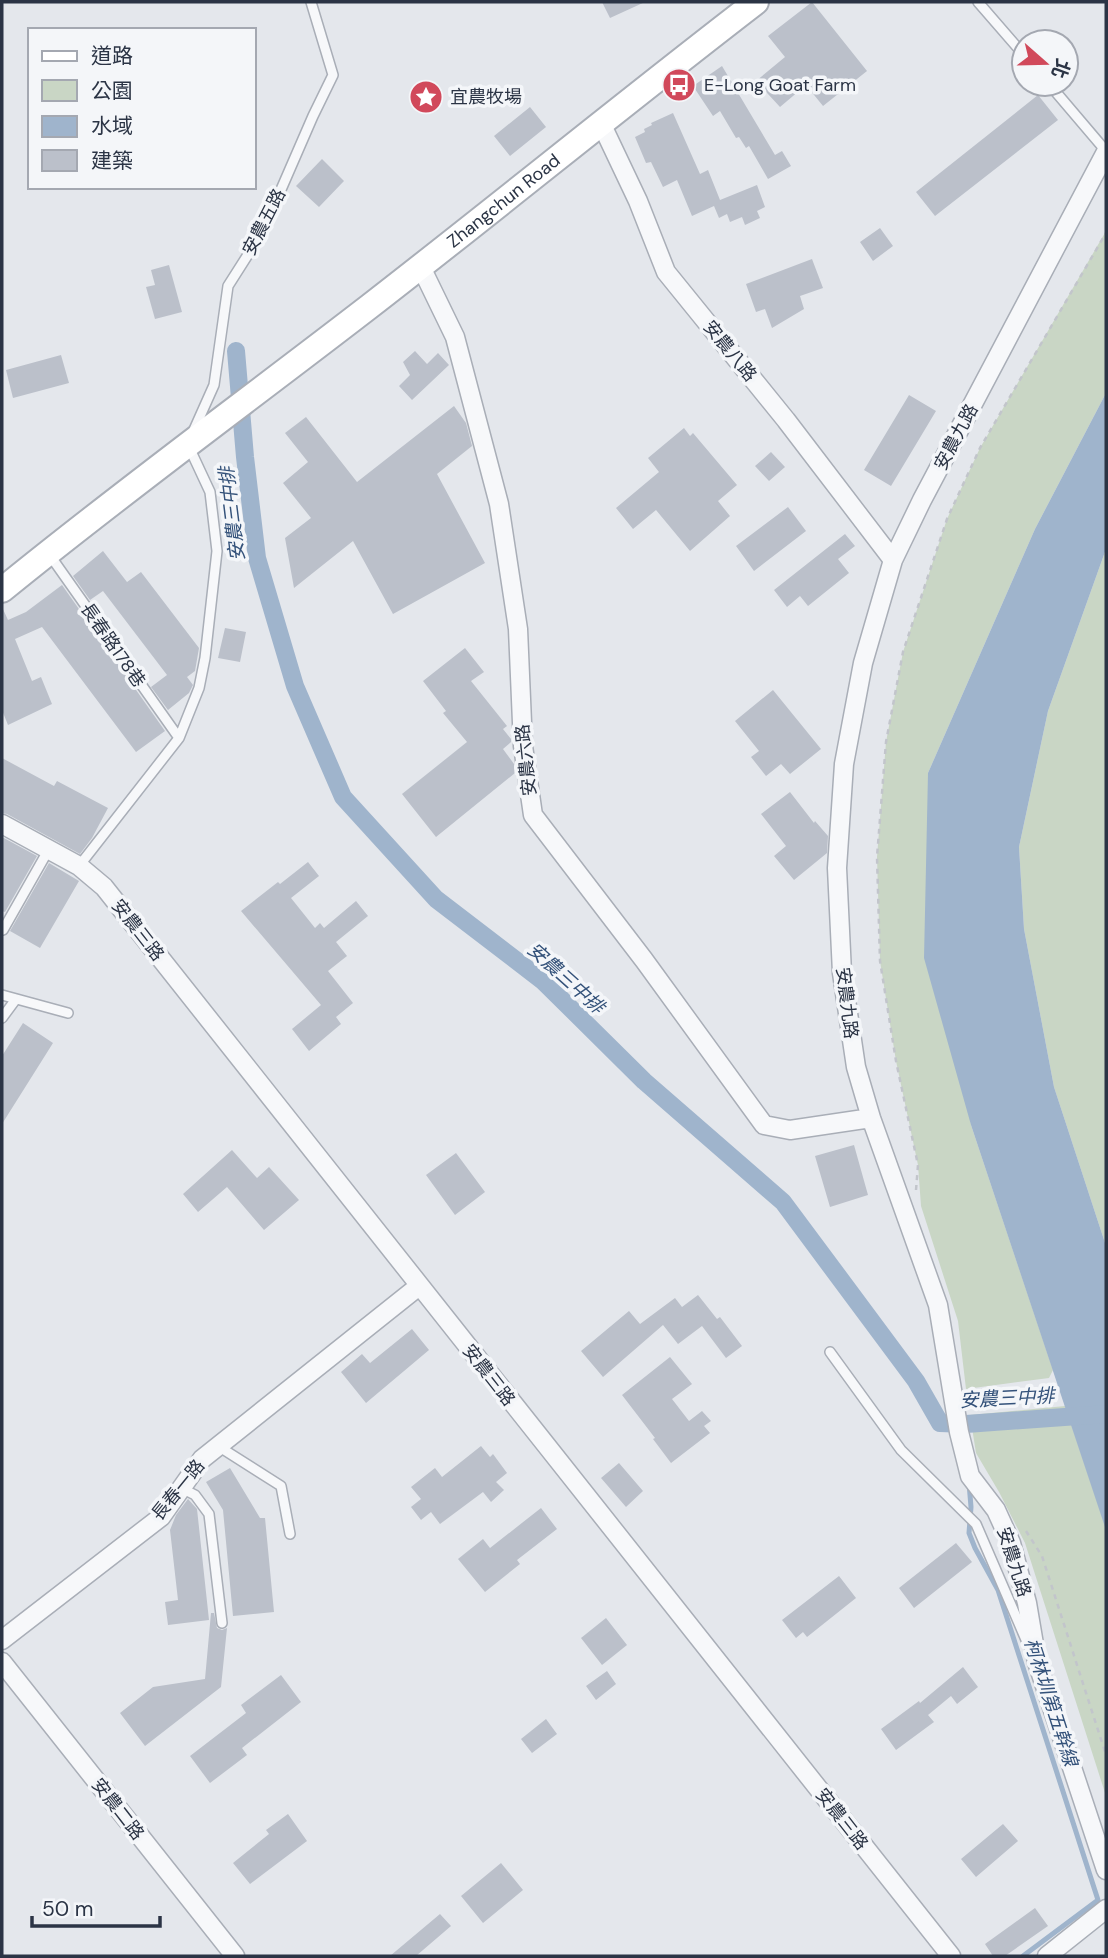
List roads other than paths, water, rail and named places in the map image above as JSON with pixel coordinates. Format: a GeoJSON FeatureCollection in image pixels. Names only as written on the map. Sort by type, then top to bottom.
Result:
{"type":"FeatureCollection","features":[{"type":"Feature","properties":{"kind":"street","name":"Zhangchun Road"},"geometry":{"type":"LineString","coordinates":[[197,438],[421,267],[755,2]]}},
{"type":"Feature","properties":{"kind":"street","name":"安農八路"},"geometry":{"type":"LineString","coordinates":[[601,123],[638,201],[666,272],[893,560]]}},
{"type":"Feature","properties":{"kind":"street","name":"安農九路"},"geometry":{"type":"LineString","coordinates":[[1106,151],[893,560],[863,663],[846,752],[837,869],[842,973],[856,1067],[871,1118],[938,1305],[970,1476],[996,1510],[1011,1543],[1027,1603],[1037,1662],[1106,1870]]}},
{"type":"Feature","properties":{"kind":"street","name":"安農六路"},"geometry":{"type":"LineString","coordinates":[[421,267],[455,337],[499,504],[518,629],[523,746],[533,815],[644,960],[764,1125],[790,1130],[871,1118]]}},
{"type":"Feature","properties":{"kind":"street"},"geometry":{"type":"LineString","coordinates":[[2,590],[197,438]]}},
{"type":"Feature","properties":{"kind":"street","name":"安農三路"},"geometry":{"type":"LineString","coordinates":[[2,824],[79,866],[104,887],[951,1956]]}},
{"type":"Feature","properties":{"kind":"street","name":"長春一路"},"geometry":{"type":"LineString","coordinates":[[2,1640],[161,1517],[202,1459],[419,1286]]}},
{"type":"Feature","properties":{"kind":"street","name":"安農二路"},"geometry":{"type":"LineString","coordinates":[[2,1662],[234,1956]]}},
{"type":"Feature","properties":{"kind":"street"},"geometry":{"type":"LineString","coordinates":[[1047,1956],[1106,1909]]}},
{"type":"Feature","properties":{"kind":"lane","name":"安農五路"},"geometry":{"type":"LineString","coordinates":[[197,438],[214,385],[228,286],[263,231],[333,75],[311,2]]}},
{"type":"Feature","properties":{"kind":"lane"},"geometry":{"type":"LineString","coordinates":[[978,2],[1010,39]]}},
{"type":"Feature","properties":{"kind":"lane"},"geometry":{"type":"LineString","coordinates":[[1061,98],[1106,151]]}},
{"type":"Feature","properties":{"kind":"lane"},"geometry":{"type":"LineString","coordinates":[[79,866],[179,738],[199,688],[205,659],[217,551],[210,492],[197,438]]}},
{"type":"Feature","properties":{"kind":"lane","name":"長春路178巷"},"geometry":{"type":"LineString","coordinates":[[48,552],[179,738]]}},
{"type":"Feature","properties":{"kind":"lane"},"geometry":{"type":"LineString","coordinates":[[3,930],[48,849]]}},
{"type":"Feature","properties":{"kind":"lane"},"geometry":{"type":"LineString","coordinates":[[2,995],[68,1013]]}},
{"type":"Feature","properties":{"kind":"lane"},"geometry":{"type":"LineString","coordinates":[[2,1018],[16,999]]}},
{"type":"Feature","properties":{"kind":"lane"},"geometry":{"type":"LineString","coordinates":[[830,1352],[901,1450],[976,1524],[1037,1662]]}},
{"type":"Feature","properties":{"kind":"lane"},"geometry":{"type":"LineString","coordinates":[[218,1446],[281,1486],[290,1534]]}},
{"type":"Feature","properties":{"kind":"lane"},"geometry":{"type":"LineString","coordinates":[[181,1488],[195,1495],[209,1514],[222,1623]]}},
{"type":"Feature","properties":{"kind":"water"},"geometry":{"type":"Polygon","coordinates":[[[1106,393],[1106,549],[1048,711],[1019,847],[1024,929],[1054,1087],[1106,1246],[1106,1530],[971,1125],[924,958],[928,773],[1035,529],[1106,393]]]}},
{"type":"Feature","properties":{"kind":"waterway","name":"安農三中排"},"geometry":{"type":"LineString","coordinates":[[236,351],[257,558],[295,686],[343,797],[436,899],[543,981],[644,1081],[783,1202],[916,1381],[940,1423],[966,1424],[1106,1414]]}},
{"type":"Feature","properties":{"kind":"waterway","name":"柯林圳第五幹線"},"geometry":{"type":"LineString","coordinates":[[969,1483],[969,1533],[998,1590],[1098,1900],[1023,1956]]}},
{"type":"Feature","properties":{"kind":"place","name":"E-Long Goat Farm"},"geometry":{"type":"Point","coordinates":[679,85]}},
{"type":"Feature","properties":{"kind":"place","name":"宜農牧場"},"geometry":{"type":"Point","coordinates":[426,97]}}]}
